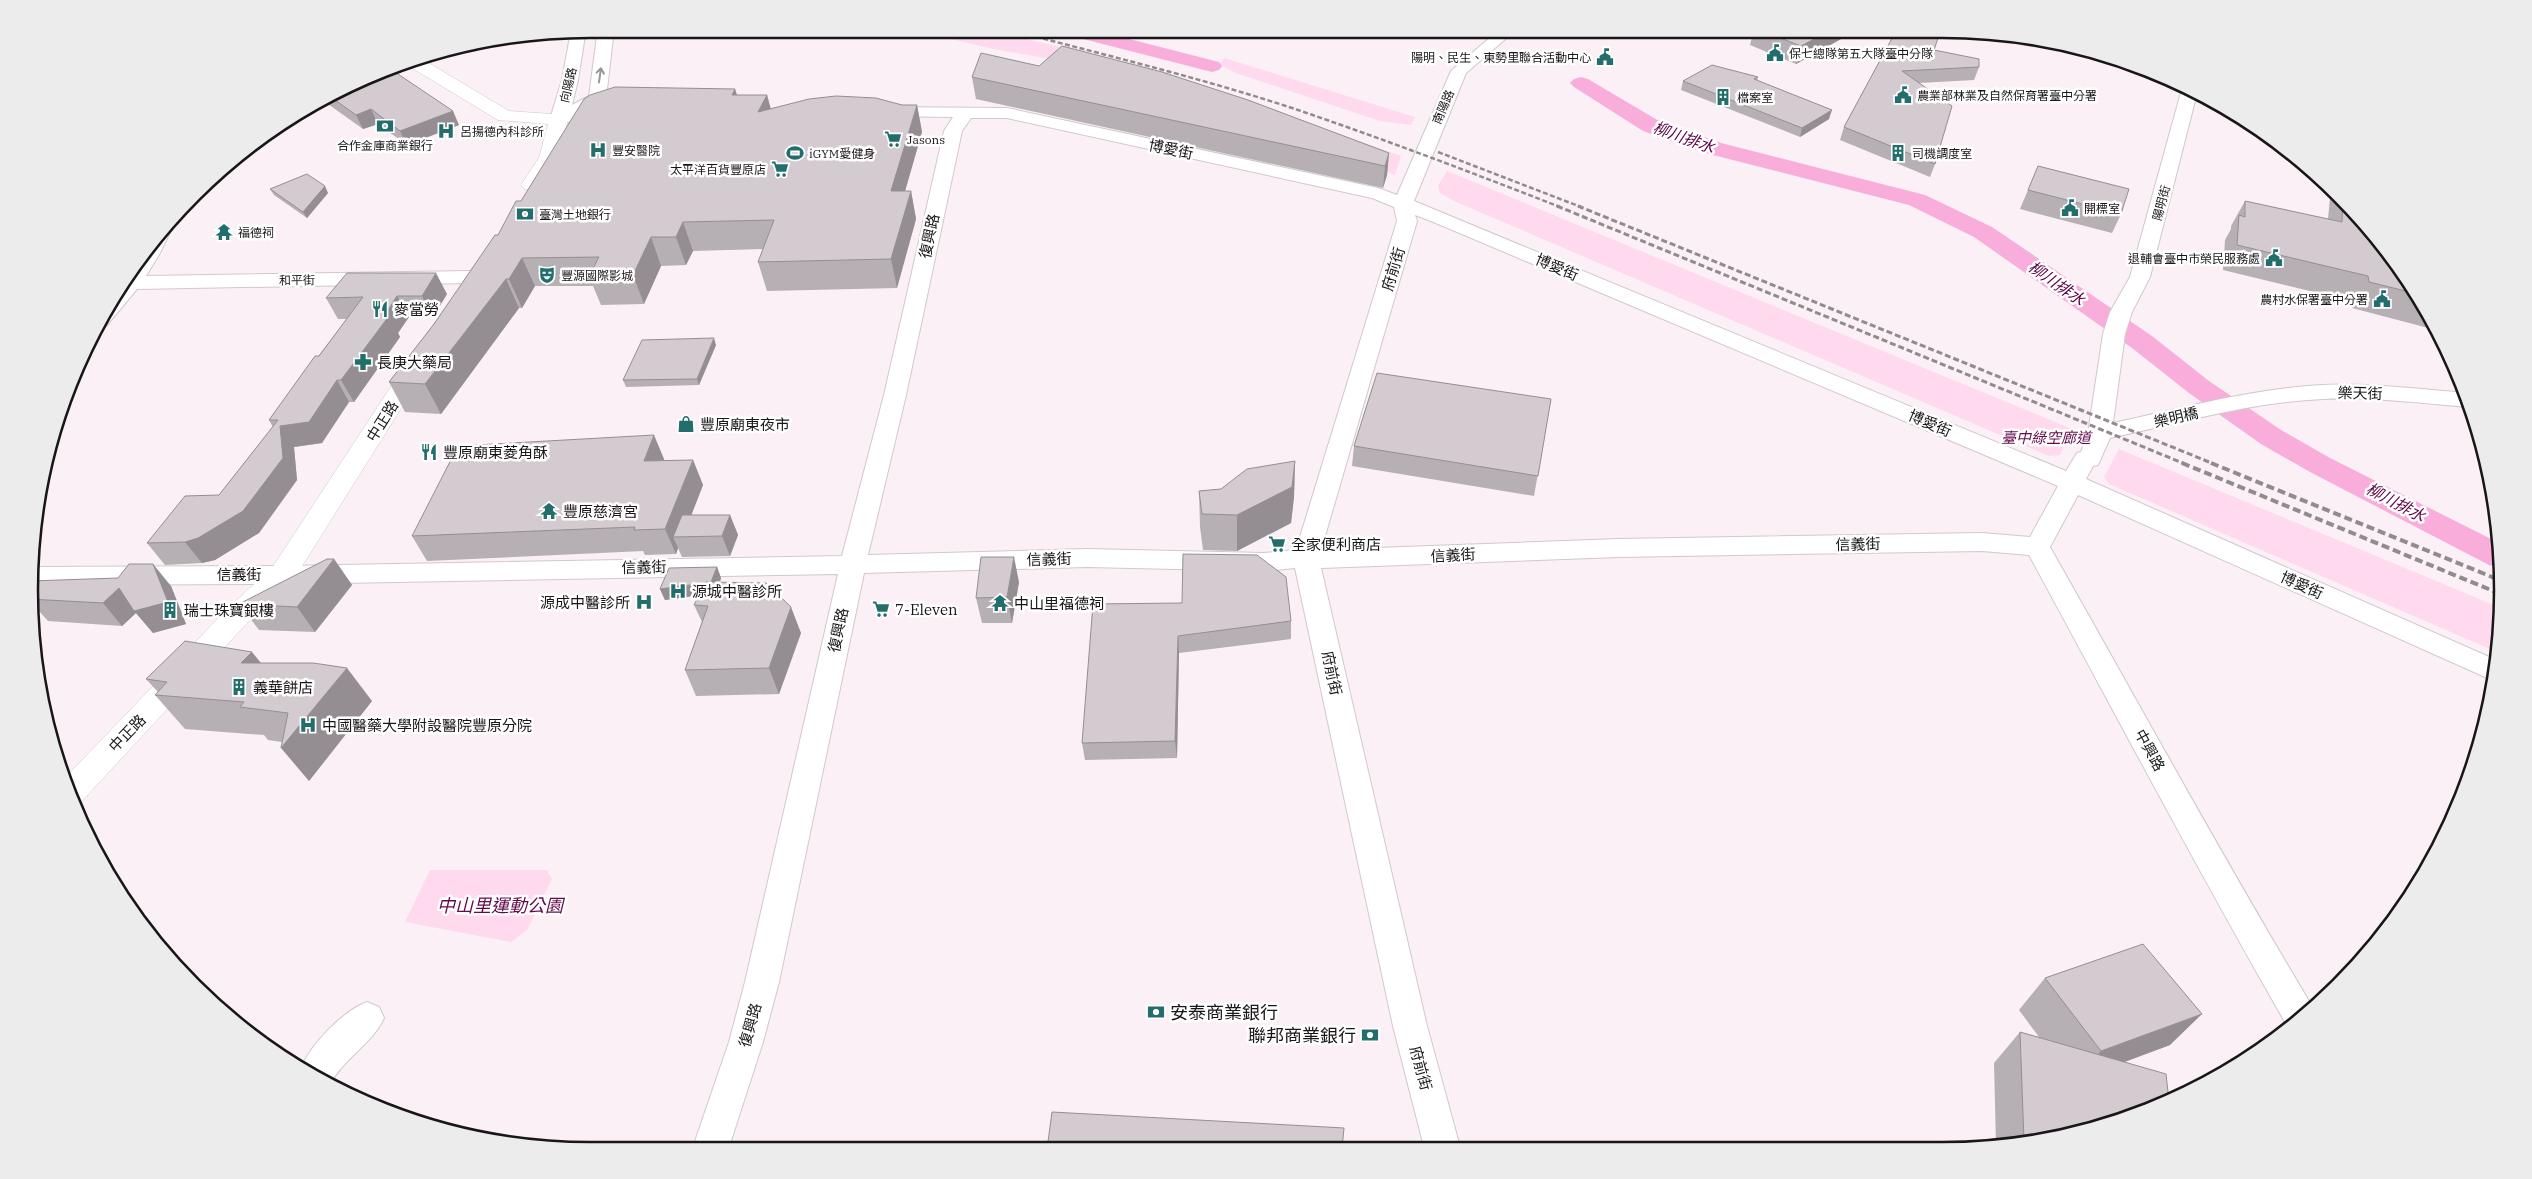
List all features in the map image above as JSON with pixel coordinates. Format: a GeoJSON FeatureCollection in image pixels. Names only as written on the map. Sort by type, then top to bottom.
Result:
{"type":"FeatureCollection","features":[{"type":"Feature","properties":{"kind":"street","name":"向陽路"},"geometry":{"type":"LineString","coordinates":[[559,119],[570,80],[577,38]]}},
{"type":"Feature","properties":{"kind":"street","name":"向陽路"},"geometry":{"type":"LineString","coordinates":[[559,119],[597,98],[605,38]]}},
{"type":"Feature","properties":{"kind":"street","name":"南陽路"},"geometry":{"type":"LineString","coordinates":[[1403,204],[1459,71],[1498,38]]}},
{"type":"Feature","properties":{"kind":"street"},"geometry":{"type":"LineString","coordinates":[[419,65],[505,116],[559,119],[597,108],[628,107]]}},
{"type":"Feature","properties":{"kind":"street","name":"陽明街"},"geometry":{"type":"LineString","coordinates":[[2100,433],[2114,334],[2121,312],[2140,277],[2188,94]]}},
{"type":"Feature","properties":{"kind":"street","name":"博愛街"},"geometry":{"type":"LineString","coordinates":[[869,110],[1016,115],[1378,194],[2073,483],[2489,668]]}},
{"type":"Feature","properties":{"kind":"street","name":"復興路"},"geometry":{"type":"LineString","coordinates":[[713,1142],[746,1042],[762,982],[853,564],[895,396],[953,131],[966,112]]}},
{"type":"Feature","properties":{"kind":"street"},"geometry":{"type":"LineString","coordinates":[[523,198],[549,158],[559,119]]}},
{"type":"Feature","properties":{"kind":"street","name":"府前街"},"geometry":{"type":"LineString","coordinates":[[1403,204],[1407,221],[1306,558],[1410,1026],[1441,1142]]}},
{"type":"Feature","properties":{"kind":"street"},"geometry":{"type":"LineString","coordinates":[[454,303],[475,270]]}},
{"type":"Feature","properties":{"kind":"street","name":"和平街"},"geometry":{"type":"LineString","coordinates":[[131,283],[475,270]]}},
{"type":"Feature","properties":{"kind":"street","name":"中正路"},"geometry":{"type":"LineString","coordinates":[[75,787],[176,683],[239,614],[282,575],[358,460],[429,344]]}},
{"type":"Feature","properties":{"kind":"street","name":"樂天街"},"geometry":{"type":"LineString","coordinates":[[2251,401],[2302,394],[2364,392],[2460,399]]}},
{"type":"Feature","properties":{"kind":"street","name":"樂明橋"},"geometry":{"type":"LineString","coordinates":[[2100,433],[2251,401]]}},
{"type":"Feature","properties":{"kind":"street"},"geometry":{"type":"LineString","coordinates":[[2037,547],[2085,459],[2090,459],[2100,433]]}},
{"type":"Feature","properties":{"kind":"street","name":"信義街"},"geometry":{"type":"LineString","coordinates":[[38,576],[282,575],[1088,558],[1264,562],[1306,558],[1335,560],[1618,548],[1982,542],[2037,547]]}},
{"type":"Feature","properties":{"kind":"street","name":"中興路"},"geometry":{"type":"LineString","coordinates":[[2037,547],[2201,840],[2230,898],[2297,1013]]}},
{"type":"Feature","properties":{"kind":"street"},"geometry":{"type":"LineString","coordinates":[[318,1071],[326,1057],[367,1018]]}},
{"type":"Feature","properties":{"kind":"green space"},"geometry":{"type":"Polygon","coordinates":[[[947,38],[1022,38],[1089,54],[1236,97],[1401,156],[1395,175],[1331,146],[1069,62],[993,49],[947,38]]]}},
{"type":"Feature","properties":{"kind":"green space"},"geometry":{"type":"Polygon","coordinates":[[[1224,58],[1415,117],[1411,125],[1380,121],[1236,73],[1220,65],[1224,58]]]}},
{"type":"Feature","properties":{"kind":"green space","name":"臺中綠空廊道"},"geometry":{"type":"Polygon","coordinates":[[[1447,171],[2072,429],[2060,455],[2049,456],[1454,201],[1440,193],[1438,186],[1447,171]]]}},
{"type":"Feature","properties":{"kind":"green space","name":"臺中綠空廊道"},"geometry":{"type":"Polygon","coordinates":[[[2119,449],[2494,605],[2491,649],[2109,484],[2104,477],[2119,449]]]}},
{"type":"Feature","properties":{"kind":"green space","name":"中山里運動公園"},"geometry":{"type":"Polygon","coordinates":[[[430,870],[547,870],[552,879],[527,930],[511,942],[405,922],[430,870]]]}},
{"type":"Feature","properties":{"kind":"building"},"geometry":{"type":"Polygon","coordinates":[[[1780,38],[1816,38],[1801,46],[1780,38]]]}},
{"type":"Feature","properties":{"kind":"building"},"geometry":{"type":"Polygon","coordinates":[[[1892,38],[1938,38],[1934,50],[1979,59],[1979,67],[1902,71],[1952,106],[1935,164],[1844,127],[1892,38]]]}},
{"type":"Feature","properties":{"kind":"building"},"geometry":{"type":"Polygon","coordinates":[[[1062,46],[1162,72],[1248,100],[1389,153],[1385,166],[972,77],[981,53],[1039,66],[1062,46]]]}},
{"type":"Feature","properties":{"kind":"building"},"geometry":{"type":"Polygon","coordinates":[[[1712,65],[1758,77],[1754,79],[1832,110],[1802,128],[1683,81],[1712,65]]]}},
{"type":"Feature","properties":{"kind":"building"},"geometry":{"type":"Polygon","coordinates":[[[396,73],[453,111],[400,131],[371,109],[356,115],[334,100],[396,73]]]}},
{"type":"Feature","properties":{"kind":"building"},"geometry":{"type":"Polygon","coordinates":[[[615,87],[735,89],[732,95],[767,95],[758,112],[809,99],[836,96],[876,98],[902,105],[917,105],[891,191],[911,191],[891,259],[758,262],[774,220],[683,222],[676,237],[651,237],[633,275],[589,276],[599,257],[522,258],[509,279],[506,279],[425,384],[389,382],[434,324],[495,235],[498,235],[516,201],[521,201],[584,99],[590,95],[615,87]]]}},
{"type":"Feature","properties":{"kind":"building"},"geometry":{"type":"Polygon","coordinates":[[[2038,166],[2129,189],[2121,214],[2028,190],[2038,166]]]}},
{"type":"Feature","properties":{"kind":"building"},"geometry":{"type":"Polygon","coordinates":[[[307,174],[325,186],[303,212],[270,189],[307,174]]]}},
{"type":"Feature","properties":{"kind":"building"},"geometry":{"type":"Polygon","coordinates":[[[2245,201],[2342,222],[2343,209],[2380,253],[2406,291],[2369,282],[2368,276],[2237,245],[2239,215],[2245,217],[2245,201]]]}},
{"type":"Feature","properties":{"kind":"building"},"geometry":{"type":"Polygon","coordinates":[[[347,273],[436,273],[422,296],[397,296],[384,316],[389,316],[341,380],[337,380],[309,422],[280,426],[283,458],[243,511],[198,538],[185,542],[147,543],[185,496],[219,495],[278,420],[269,420],[315,356],[319,356],[363,297],[326,298],[347,273]]]}},
{"type":"Feature","properties":{"kind":"building"},"geometry":{"type":"Polygon","coordinates":[[[714,338],[697,379],[623,380],[642,340],[714,338]]]}},
{"type":"Feature","properties":{"kind":"building"},"geometry":{"type":"Polygon","coordinates":[[[1377,373],[1551,399],[1538,476],[1354,446],[1377,373]]]}},
{"type":"Feature","properties":{"kind":"building"},"geometry":{"type":"Polygon","coordinates":[[[654,435],[644,461],[693,460],[665,529],[634,530],[635,527],[412,536],[458,446],[654,435]]]}},
{"type":"Feature","properties":{"kind":"building"},"geometry":{"type":"Polygon","coordinates":[[[1295,461],[1292,487],[1237,515],[1202,514],[1199,491],[1221,489],[1247,469],[1295,461]]]}},
{"type":"Feature","properties":{"kind":"building"},"geometry":{"type":"Polygon","coordinates":[[[682,515],[730,515],[722,536],[673,537],[682,515]]]}},
{"type":"Feature","properties":{"kind":"building"},"geometry":{"type":"Polygon","coordinates":[[[1183,554],[1257,555],[1286,577],[1291,621],[1178,636],[1175,741],[1082,743],[1093,604],[1182,603],[1183,554]]]}},
{"type":"Feature","properties":{"kind":"building"},"geometry":{"type":"Polygon","coordinates":[[[981,557],[1014,557],[1007,597],[976,598],[981,557]]]}},
{"type":"Feature","properties":{"kind":"building"},"geometry":{"type":"Polygon","coordinates":[[[327,559],[334,559],[297,607],[239,604],[327,559]]]}},
{"type":"Feature","properties":{"kind":"building"},"geometry":{"type":"Polygon","coordinates":[[[129,564],[153,564],[168,602],[134,611],[119,588],[103,603],[38,600],[38,581],[118,578],[129,564]]]}},
{"type":"Feature","properties":{"kind":"building"},"geometry":{"type":"Polygon","coordinates":[[[717,567],[711,582],[660,589],[669,568],[717,567]]]}},
{"type":"Feature","properties":{"kind":"building"},"geometry":{"type":"Polygon","coordinates":[[[706,582],[766,583],[791,607],[769,668],[685,670],[708,606],[694,605],[706,582]]]}},
{"type":"Feature","properties":{"kind":"building"},"geometry":{"type":"Polygon","coordinates":[[[185,641],[252,652],[241,663],[313,663],[347,668],[281,748],[288,713],[240,707],[244,702],[155,695],[167,682],[146,679],[185,641]]]}},
{"type":"Feature","properties":{"kind":"building"},"geometry":{"type":"Polygon","coordinates":[[[2143,944],[2202,1014],[2101,1051],[2045,978],[2143,944]]]}},
{"type":"Feature","properties":{"kind":"building"},"geometry":{"type":"Polygon","coordinates":[[[2020,1032],[2166,1074],[2168,1093],[2120,1112],[2085,1123],[2024,1135],[2020,1032]]]}},
{"type":"Feature","properties":{"kind":"building"},"geometry":{"type":"Polygon","coordinates":[[[1052,1112],[1344,1128],[1343,1142],[1048,1142],[1052,1112]]]}},
{"type":"Feature","properties":{"kind":"waterway","name":"柳川排水"},"geometry":{"type":"LineString","coordinates":[[1102,38],[1212,66]]}},
{"type":"Feature","properties":{"kind":"waterway","name":"柳川排水"},"geometry":{"type":"LineString","coordinates":[[1581,83],[1651,126],[1713,148],[1917,200],[1983,232],[2142,342],[2199,387],[2271,437],[2320,465],[2493,553]]}},
{"type":"Feature","properties":{"kind":"railway"},"geometry":{"type":"LineString","coordinates":[[1041,38],[1262,98],[1364,133],[1560,207]]}},
{"type":"Feature","properties":{"kind":"railway"},"geometry":{"type":"LineString","coordinates":[[1438,152],[1581,207]]}},
{"type":"Feature","properties":{"kind":"railway"},"geometry":{"type":"LineString","coordinates":[[1557,206],[2185,464]]}},
{"type":"Feature","properties":{"kind":"railway"},"geometry":{"type":"LineString","coordinates":[[1578,206],[2214,464]]}},
{"type":"Feature","properties":{"kind":"railway"},"geometry":{"type":"LineString","coordinates":[[2182,463],[2494,591]]}},
{"type":"Feature","properties":{"kind":"railway"},"geometry":{"type":"LineString","coordinates":[[2211,463],[2494,578]]}},
{"type":"Feature","properties":{"kind":"place","name":"保七總隊第五大隊臺中分隊"},"geometry":{"type":"Point","coordinates":[1775,53]}},
{"type":"Feature","properties":{"kind":"place","name":"陽明、民生、東勢里聯合活動中心"},"geometry":{"type":"Point","coordinates":[1605,57]}},
{"type":"Feature","properties":{"kind":"place","name":"農業部林業及自然保育署臺中分署"},"geometry":{"type":"Point","coordinates":[1903,95]}},
{"type":"Feature","properties":{"kind":"place","name":"檔案室"},"geometry":{"type":"Point","coordinates":[1723,97]}},
{"type":"Feature","properties":{"kind":"place","name":"合作金庫商業銀行"},"geometry":{"type":"Point","coordinates":[385,126]}},
{"type":"Feature","properties":{"kind":"place","name":"呂揚德內科診所"},"geometry":{"type":"Point","coordinates":[446,131]}},
{"type":"Feature","properties":{"kind":"place","name":"Jasons"},"geometry":{"type":"Point","coordinates":[893,139]}},
{"type":"Feature","properties":{"kind":"place","name":"豐安醫院"},"geometry":{"type":"Point","coordinates":[598,150]}},
{"type":"Feature","properties":{"kind":"place","name":"iGYM愛健身"},"geometry":{"type":"Point","coordinates":[795,153]}},
{"type":"Feature","properties":{"kind":"place","name":"司機調度室"},"geometry":{"type":"Point","coordinates":[1898,153]}},
{"type":"Feature","properties":{"kind":"place","name":"太平洋百貨豐原店"},"geometry":{"type":"Point","coordinates":[780,169]}},
{"type":"Feature","properties":{"kind":"place","name":"開標室"},"geometry":{"type":"Point","coordinates":[2070,208]}},
{"type":"Feature","properties":{"kind":"place","name":"臺灣土地銀行"},"geometry":{"type":"Point","coordinates":[525,214]}},
{"type":"Feature","properties":{"kind":"place","name":"福德祠"},"geometry":{"type":"Point","coordinates":[224,232]}},
{"type":"Feature","properties":{"kind":"place","name":"退輔會臺中市榮民服務處"},"geometry":{"type":"Point","coordinates":[2274,258]}},
{"type":"Feature","properties":{"kind":"place","name":"豐源國際影城"},"geometry":{"type":"Point","coordinates":[547,275]}},
{"type":"Feature","properties":{"kind":"place","name":"農村水保署臺中分署"},"geometry":{"type":"Point","coordinates":[2382,299]}},
{"type":"Feature","properties":{"kind":"place","name":"麥當勞"},"geometry":{"type":"Point","coordinates":[380,309]}},
{"type":"Feature","properties":{"kind":"place","name":"長庚大藥局"},"geometry":{"type":"Point","coordinates":[363,362]}},
{"type":"Feature","properties":{"kind":"place","name":"豐原廟東夜市"},"geometry":{"type":"Point","coordinates":[686,424]}},
{"type":"Feature","properties":{"kind":"place","name":"豐原廟東菱角酥"},"geometry":{"type":"Point","coordinates":[429,452]}},
{"type":"Feature","properties":{"kind":"place","name":"豐原慈濟宮"},"geometry":{"type":"Point","coordinates":[549,511]}},
{"type":"Feature","properties":{"kind":"place","name":"全家便利商店"},"geometry":{"type":"Point","coordinates":[1277,544]}},
{"type":"Feature","properties":{"kind":"place","name":"源城中醫診所"},"geometry":{"type":"Point","coordinates":[678,591]}},
{"type":"Feature","properties":{"kind":"place","name":"源成中醫診所"},"geometry":{"type":"Point","coordinates":[644,602]}},
{"type":"Feature","properties":{"kind":"place","name":"中山里福德祠"},"geometry":{"type":"Point","coordinates":[1000,603]}},
{"type":"Feature","properties":{"kind":"place","name":"7-Eleven"},"geometry":{"type":"Point","coordinates":[881,609]}},
{"type":"Feature","properties":{"kind":"place","name":"瑞士珠寶銀樓"},"geometry":{"type":"Point","coordinates":[170,610]}},
{"type":"Feature","properties":{"kind":"place","name":"義華餅店"},"geometry":{"type":"Point","coordinates":[239,687]}},
{"type":"Feature","properties":{"kind":"place","name":"中國醫藥大學附設醫院豐原分院"},"geometry":{"type":"Point","coordinates":[308,725]}},
{"type":"Feature","properties":{"kind":"place","name":"安泰商業銀行"},"geometry":{"type":"Point","coordinates":[1156,1012]}},
{"type":"Feature","properties":{"kind":"place","name":"聯邦商業銀行"},"geometry":{"type":"Point","coordinates":[1370,1035]}}]}
